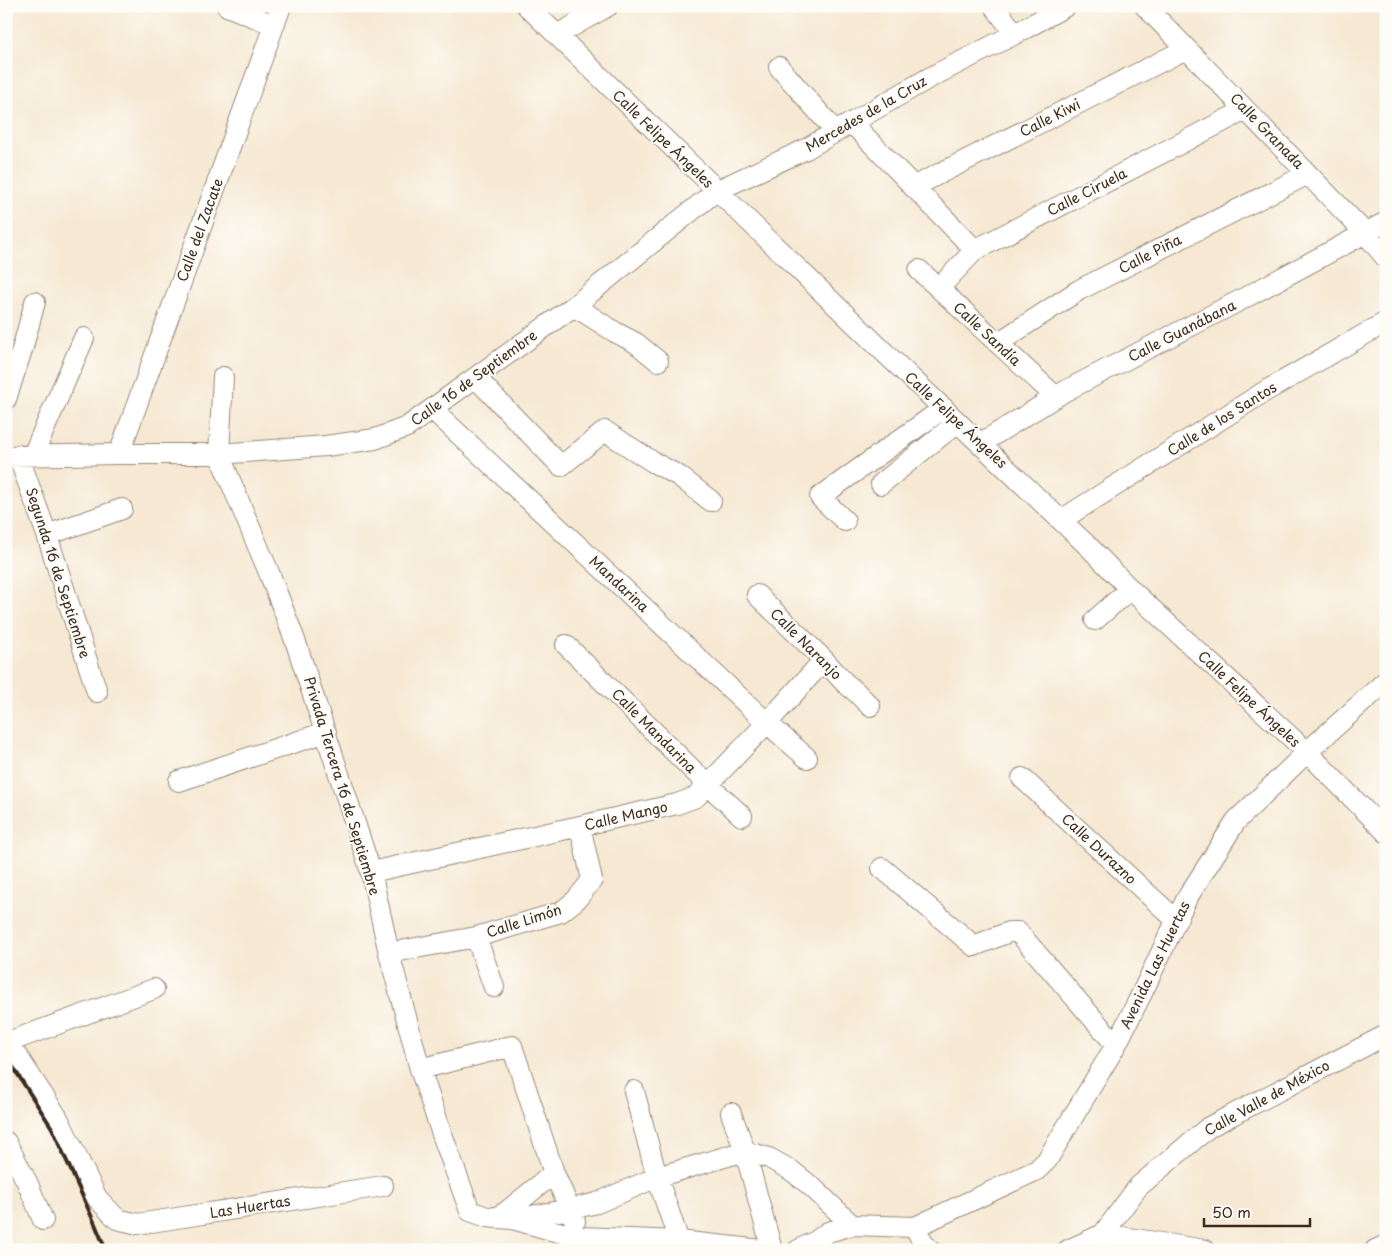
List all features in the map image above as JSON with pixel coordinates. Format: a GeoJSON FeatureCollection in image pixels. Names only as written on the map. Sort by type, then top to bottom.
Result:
{"type":"FeatureCollection","features":[{"type":"Feature","properties":{"kind":"street"},"geometry":{"type":"LineString","coordinates":[[227,6],[274,25]]}},
{"type":"Feature","properties":{"kind":"street","name":"Calle del Zacate"},"geometry":{"type":"LineString","coordinates":[[119,454],[281,6]]}},
{"type":"Feature","properties":{"kind":"street","name":"Calle Felipe Ángeles"},"geometry":{"type":"LineString","coordinates":[[526,6],[716,191],[1061,520],[1130,589],[1307,752],[1386,832]]}},
{"type":"Feature","properties":{"kind":"street"},"geometry":{"type":"LineString","coordinates":[[557,35],[608,6]]}},
{"type":"Feature","properties":{"kind":"street"},"geometry":{"type":"LineString","coordinates":[[994,6],[1015,34]]}},
{"type":"Feature","properties":{"kind":"street","name":"Mercedes de la Cruz"},"geometry":{"type":"LineString","coordinates":[[716,191],[806,149],[929,78],[1066,6]]}},
{"type":"Feature","properties":{"kind":"street","name":"Calle Granada"},"geometry":{"type":"LineString","coordinates":[[1146,6],[1365,233],[1386,258]]}},
{"type":"Feature","properties":{"kind":"street","name":"Calle Kiwi"},"geometry":{"type":"LineString","coordinates":[[914,186],[1186,49]]}},
{"type":"Feature","properties":{"kind":"street"},"geometry":{"type":"LineString","coordinates":[[779,67],[844,127],[914,186],[975,250]]}},
{"type":"Feature","properties":{"kind":"street","name":"Calle Ciruela"},"geometry":{"type":"LineString","coordinates":[[939,288],[975,250],[1245,110]]}},
{"type":"Feature","properties":{"kind":"street","name":"Calle Piña"},"geometry":{"type":"LineString","coordinates":[[998,343],[1079,290],[1308,174]]}},
{"type":"Feature","properties":{"kind":"street","name":"Calle 16 de Septiembre"},"geometry":{"type":"LineString","coordinates":[[19,455],[219,454],[326,446],[375,439],[407,428],[574,306],[716,191]]}},
{"type":"Feature","properties":{"kind":"street","name":"Calle Guanábana"},"geometry":{"type":"LineString","coordinates":[[981,443],[1056,397],[1386,222]]}},
{"type":"Feature","properties":{"kind":"street","name":"Calle Sandía"},"geometry":{"type":"LineString","coordinates":[[919,270],[1056,397]]}},
{"type":"Feature","properties":{"kind":"street"},"geometry":{"type":"LineString","coordinates":[[6,399],[35,302]]}},
{"type":"Feature","properties":{"kind":"street"},"geometry":{"type":"LineString","coordinates":[[574,306],[636,343],[658,361]]}},
{"type":"Feature","properties":{"kind":"street","name":"Calle de los Santos"},"geometry":{"type":"LineString","coordinates":[[1061,520],[1264,392],[1386,322]]}},
{"type":"Feature","properties":{"kind":"street"},"geometry":{"type":"LineString","coordinates":[[19,455],[84,338]]}},
{"type":"Feature","properties":{"kind":"street"},"geometry":{"type":"LineString","coordinates":[[219,454],[223,377]]}},
{"type":"Feature","properties":{"kind":"street"},"geometry":{"type":"LineString","coordinates":[[476,378],[561,466],[604,432],[679,476],[712,501]]}},
{"type":"Feature","properties":{"kind":"street"},"geometry":{"type":"LineString","coordinates":[[845,521],[820,497],[944,408]]}},
{"type":"Feature","properties":{"kind":"street","name":"Mandarina"},"geometry":{"type":"LineString","coordinates":[[432,409],[767,723],[807,758]]}},
{"type":"Feature","properties":{"kind":"street"},"geometry":{"type":"LineString","coordinates":[[881,484],[958,422]]}},
{"type":"Feature","properties":{"kind":"street","name":"Privada Tercera 16 de Septiembre"},"geometry":{"type":"LineString","coordinates":[[219,454],[290,626],[326,732],[371,872],[389,953],[420,1069],[470,1211],[479,1215],[503,1219]]}},
{"type":"Feature","properties":{"kind":"street","name":"Segunda 16 de Septiembre"},"geometry":{"type":"LineString","coordinates":[[19,455],[47,535],[97,692]]}},
{"type":"Feature","properties":{"kind":"street"},"geometry":{"type":"LineString","coordinates":[[47,535],[122,509]]}},
{"type":"Feature","properties":{"kind":"street"},"geometry":{"type":"LineString","coordinates":[[1095,620],[1130,589]]}},
{"type":"Feature","properties":{"kind":"street","name":"Calle Naranjo"},"geometry":{"type":"LineString","coordinates":[[757,595],[824,660],[844,683],[870,706]]}},
{"type":"Feature","properties":{"kind":"street","name":"Calle Mandarina"},"geometry":{"type":"LineString","coordinates":[[566,644],[708,785],[742,816]]}},
{"type":"Feature","properties":{"kind":"street","name":"Calle Mango"},"geometry":{"type":"LineString","coordinates":[[371,872],[677,804],[696,797],[824,660]]}},
{"type":"Feature","properties":{"kind":"street","name":"Avenida Las Huertas"},"geometry":{"type":"LineString","coordinates":[[798,1250],[816,1241],[828,1232],[852,1225],[915,1226],[1037,1170],[1047,1160],[1116,1045],[1187,898],[1236,821],[1307,752],[1386,681]]}},
{"type":"Feature","properties":{"kind":"street"},"geometry":{"type":"LineString","coordinates":[[179,781],[326,732]]}},
{"type":"Feature","properties":{"kind":"street","name":"Calle Durazno"},"geometry":{"type":"LineString","coordinates":[[1022,778],[1176,920]]}},
{"type":"Feature","properties":{"kind":"street","name":"Calle Limón"},"geometry":{"type":"LineString","coordinates":[[389,953],[476,937],[561,912],[576,900],[592,880],[580,826]]}},
{"type":"Feature","properties":{"kind":"street"},"geometry":{"type":"LineString","coordinates":[[882,868],[974,946],[1009,932],[1018,932],[1116,1045]]}},
{"type":"Feature","properties":{"kind":"street"},"geometry":{"type":"LineString","coordinates":[[476,937],[494,987]]}},
{"type":"Feature","properties":{"kind":"street"},"geometry":{"type":"LineString","coordinates":[[7,1040],[154,990]]}},
{"type":"Feature","properties":{"kind":"street","name":"Calle Valle de México"},"geometry":{"type":"LineString","coordinates":[[1068,1250],[1103,1234],[1138,1187],[1209,1127],[1386,1035]]}},
{"type":"Feature","properties":{"kind":"street","name":"Las Huertas"},"geometry":{"type":"LineString","coordinates":[[7,1040],[58,1118],[98,1198],[117,1219],[138,1224],[383,1186]]}},
{"type":"Feature","properties":{"kind":"street"},"geometry":{"type":"LineString","coordinates":[[420,1069],[512,1046],[554,1173],[581,1236]]}},
{"type":"Feature","properties":{"kind":"street"},"geometry":{"type":"LineString","coordinates":[[634,1092],[657,1177],[679,1241]]}},
{"type":"Feature","properties":{"kind":"street"},"geometry":{"type":"LineString","coordinates":[[730,1113],[746,1151],[772,1250]]}},
{"type":"Feature","properties":{"kind":"street"},"geometry":{"type":"LineString","coordinates":[[6,1142],[14,1178],[43,1220]]}},
{"type":"Feature","properties":{"kind":"street"},"geometry":{"type":"LineString","coordinates":[[503,1219],[571,1209],[597,1203],[657,1177],[746,1151],[769,1158],[792,1171],[852,1225]]}},
{"type":"Feature","properties":{"kind":"street"},"geometry":{"type":"LineString","coordinates":[[503,1219],[506,1212],[554,1173]]}},
{"type":"Feature","properties":{"kind":"street"},"geometry":{"type":"LineString","coordinates":[[503,1219],[581,1236],[679,1241],[762,1250]]}},
{"type":"Feature","properties":{"kind":"street"},"geometry":{"type":"LineString","coordinates":[[915,1226],[923,1243],[930,1250]]}},
{"type":"Feature","properties":{"kind":"street"},"geometry":{"type":"LineString","coordinates":[[1103,1234],[1205,1250]]}},
{"type":"Feature","properties":{"kind":"street"},"geometry":{"type":"LineString","coordinates":[[1375,1250],[1386,1245]]}},
{"type":"Feature","properties":{"kind":"railway"},"geometry":{"type":"LineString","coordinates":[[6,1056],[52,1128],[106,1250]]}}]}
